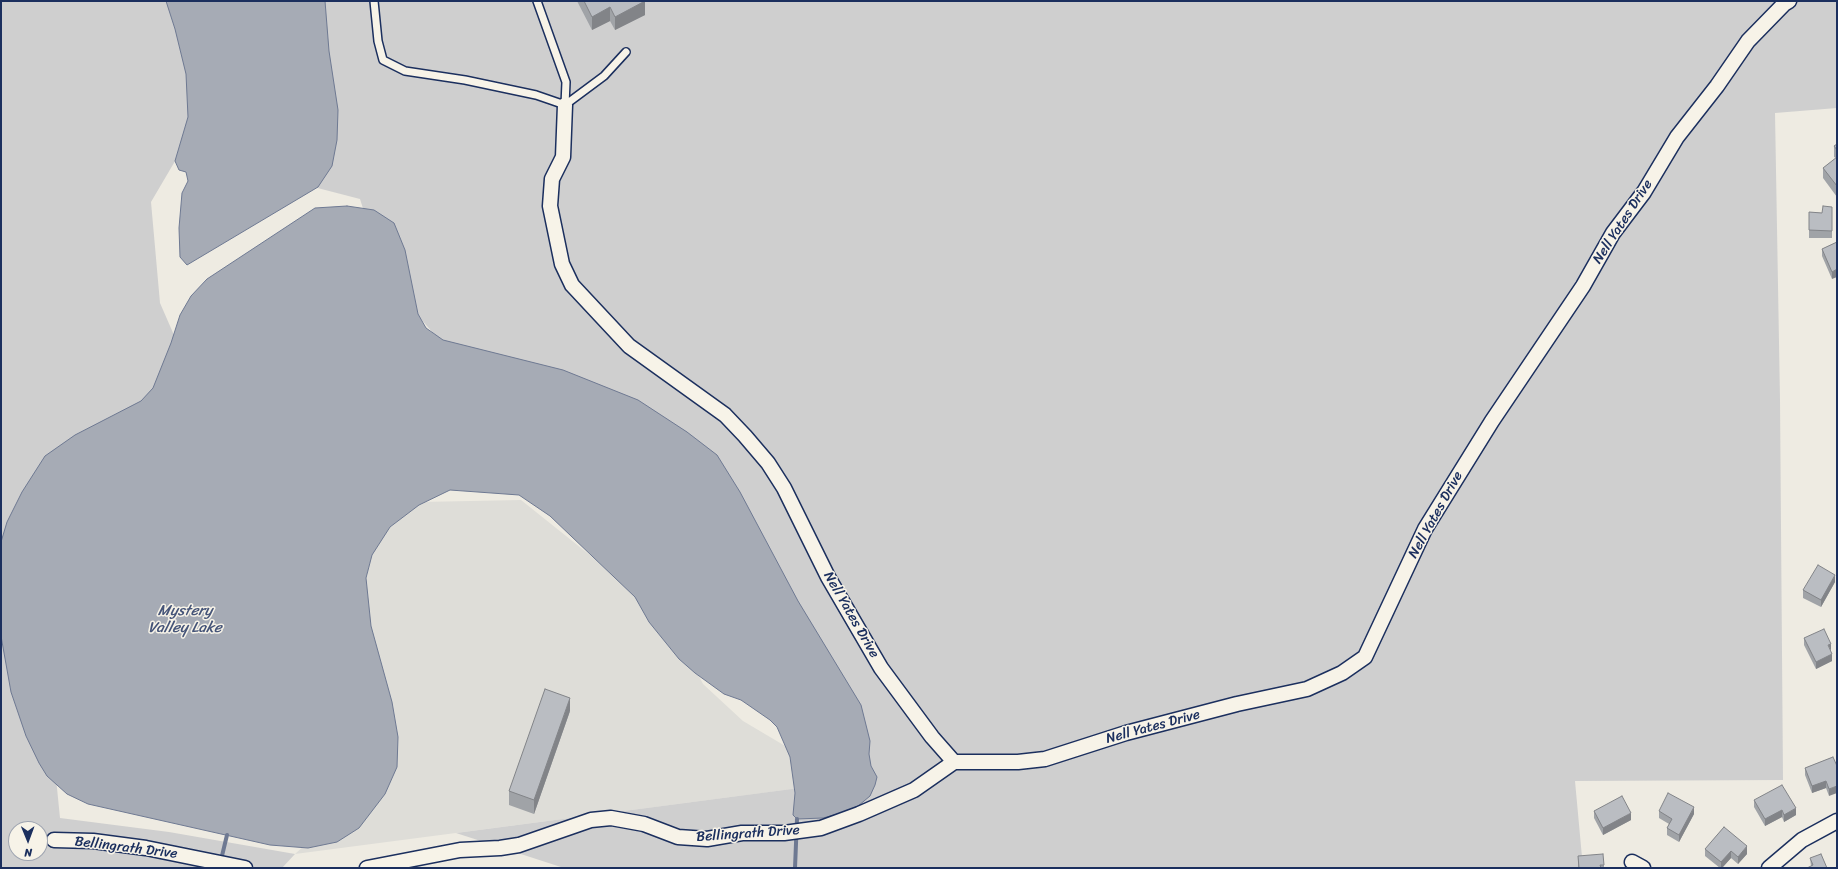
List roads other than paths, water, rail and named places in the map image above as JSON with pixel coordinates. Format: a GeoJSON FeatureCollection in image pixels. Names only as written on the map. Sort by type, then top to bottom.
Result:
{"type":"FeatureCollection","features":[{"type":"Feature","properties":{"kind":"street","name":"Nell Yates Drive"},"geometry":{"type":"LineString","coordinates":[[565,106],[563,157],[552,179],[550,206],[562,264],[572,285],[629,346],[725,415],[768,463],[784,488],[828,577],[881,668],[932,737],[954,762],[1018,762],[1045,759],[1126,733],[1237,704],[1307,689],[1342,673],[1365,657],[1425,529],[1492,421],[1583,286],[1613,233],[1644,192],[1678,137],[1717,86],[1748,41],[1784,4],[1789,1]]}},
{"type":"Feature","properties":{"kind":"street","name":"Bellingrath Drive"},"geometry":{"type":"LineString","coordinates":[[368,868],[460,850],[500,848],[519,845],[591,820],[611,818],[644,824],[678,837],[707,839],[742,833],[784,833],[821,828],[860,814],[914,790],[954,762]]}},
{"type":"Feature","properties":{"kind":"street"},"geometry":{"type":"LineString","coordinates":[[1769,868],[1802,840],[1837,821]]}},
{"type":"Feature","properties":{"kind":"street","name":"Bellingrath Drive"},"geometry":{"type":"LineString","coordinates":[[54,840],[93,841],[146,848],[245,868]]}},
{"type":"Feature","properties":{"kind":"lane"},"geometry":{"type":"LineString","coordinates":[[374,1],[378,41],[383,60],[405,71],[465,80],[536,95],[565,106]]}},
{"type":"Feature","properties":{"kind":"lane"},"geometry":{"type":"LineString","coordinates":[[537,1],[566,82],[565,106]]}},
{"type":"Feature","properties":{"kind":"lane"},"geometry":{"type":"LineString","coordinates":[[565,106],[604,76],[626,52]]}},
{"type":"Feature","properties":{"kind":"water"},"geometry":{"type":"Polygon","coordinates":[[[166,1],[325,1],[329,51],[338,110],[337,140],[332,166],[318,187],[187,265],[180,257],[179,228],[182,193],[188,181],[186,172],[179,170],[175,161],[188,117],[186,74],[175,29],[166,1]]]}},
{"type":"Feature","properties":{"kind":"water","name":"Mystery Valley Lake"},"geometry":{"type":"Polygon","coordinates":[[[347,206],[374,210],[394,223],[405,250],[418,314],[426,328],[443,340],[563,370],[638,400],[687,432],[717,455],[740,492],[798,601],[861,705],[870,741],[869,754],[871,766],[877,777],[870,796],[858,806],[845,812],[823,818],[797,819],[793,815],[795,793],[790,757],[777,727],[770,720],[741,700],[724,694],[695,673],[679,659],[649,622],[635,597],[550,516],[519,495],[450,490],[419,505],[390,527],[372,555],[366,578],[371,626],[392,702],[398,737],[397,767],[385,794],[359,828],[337,842],[308,848],[270,845],[88,804],[67,794],[47,776],[26,736],[11,692],[1,636],[1,542],[7,522],[22,492],[45,456],[75,435],[141,401],[153,388],[171,343],[180,315],[191,296],[207,279],[315,208],[347,206]]]}},
{"type":"Feature","properties":{"kind":"waterway"},"geometry":{"type":"LineString","coordinates":[[795,868],[797,819]]}},
{"type":"Feature","properties":{"kind":"waterway"},"geometry":{"type":"LineString","coordinates":[[221,860],[227,835]]}}]}
